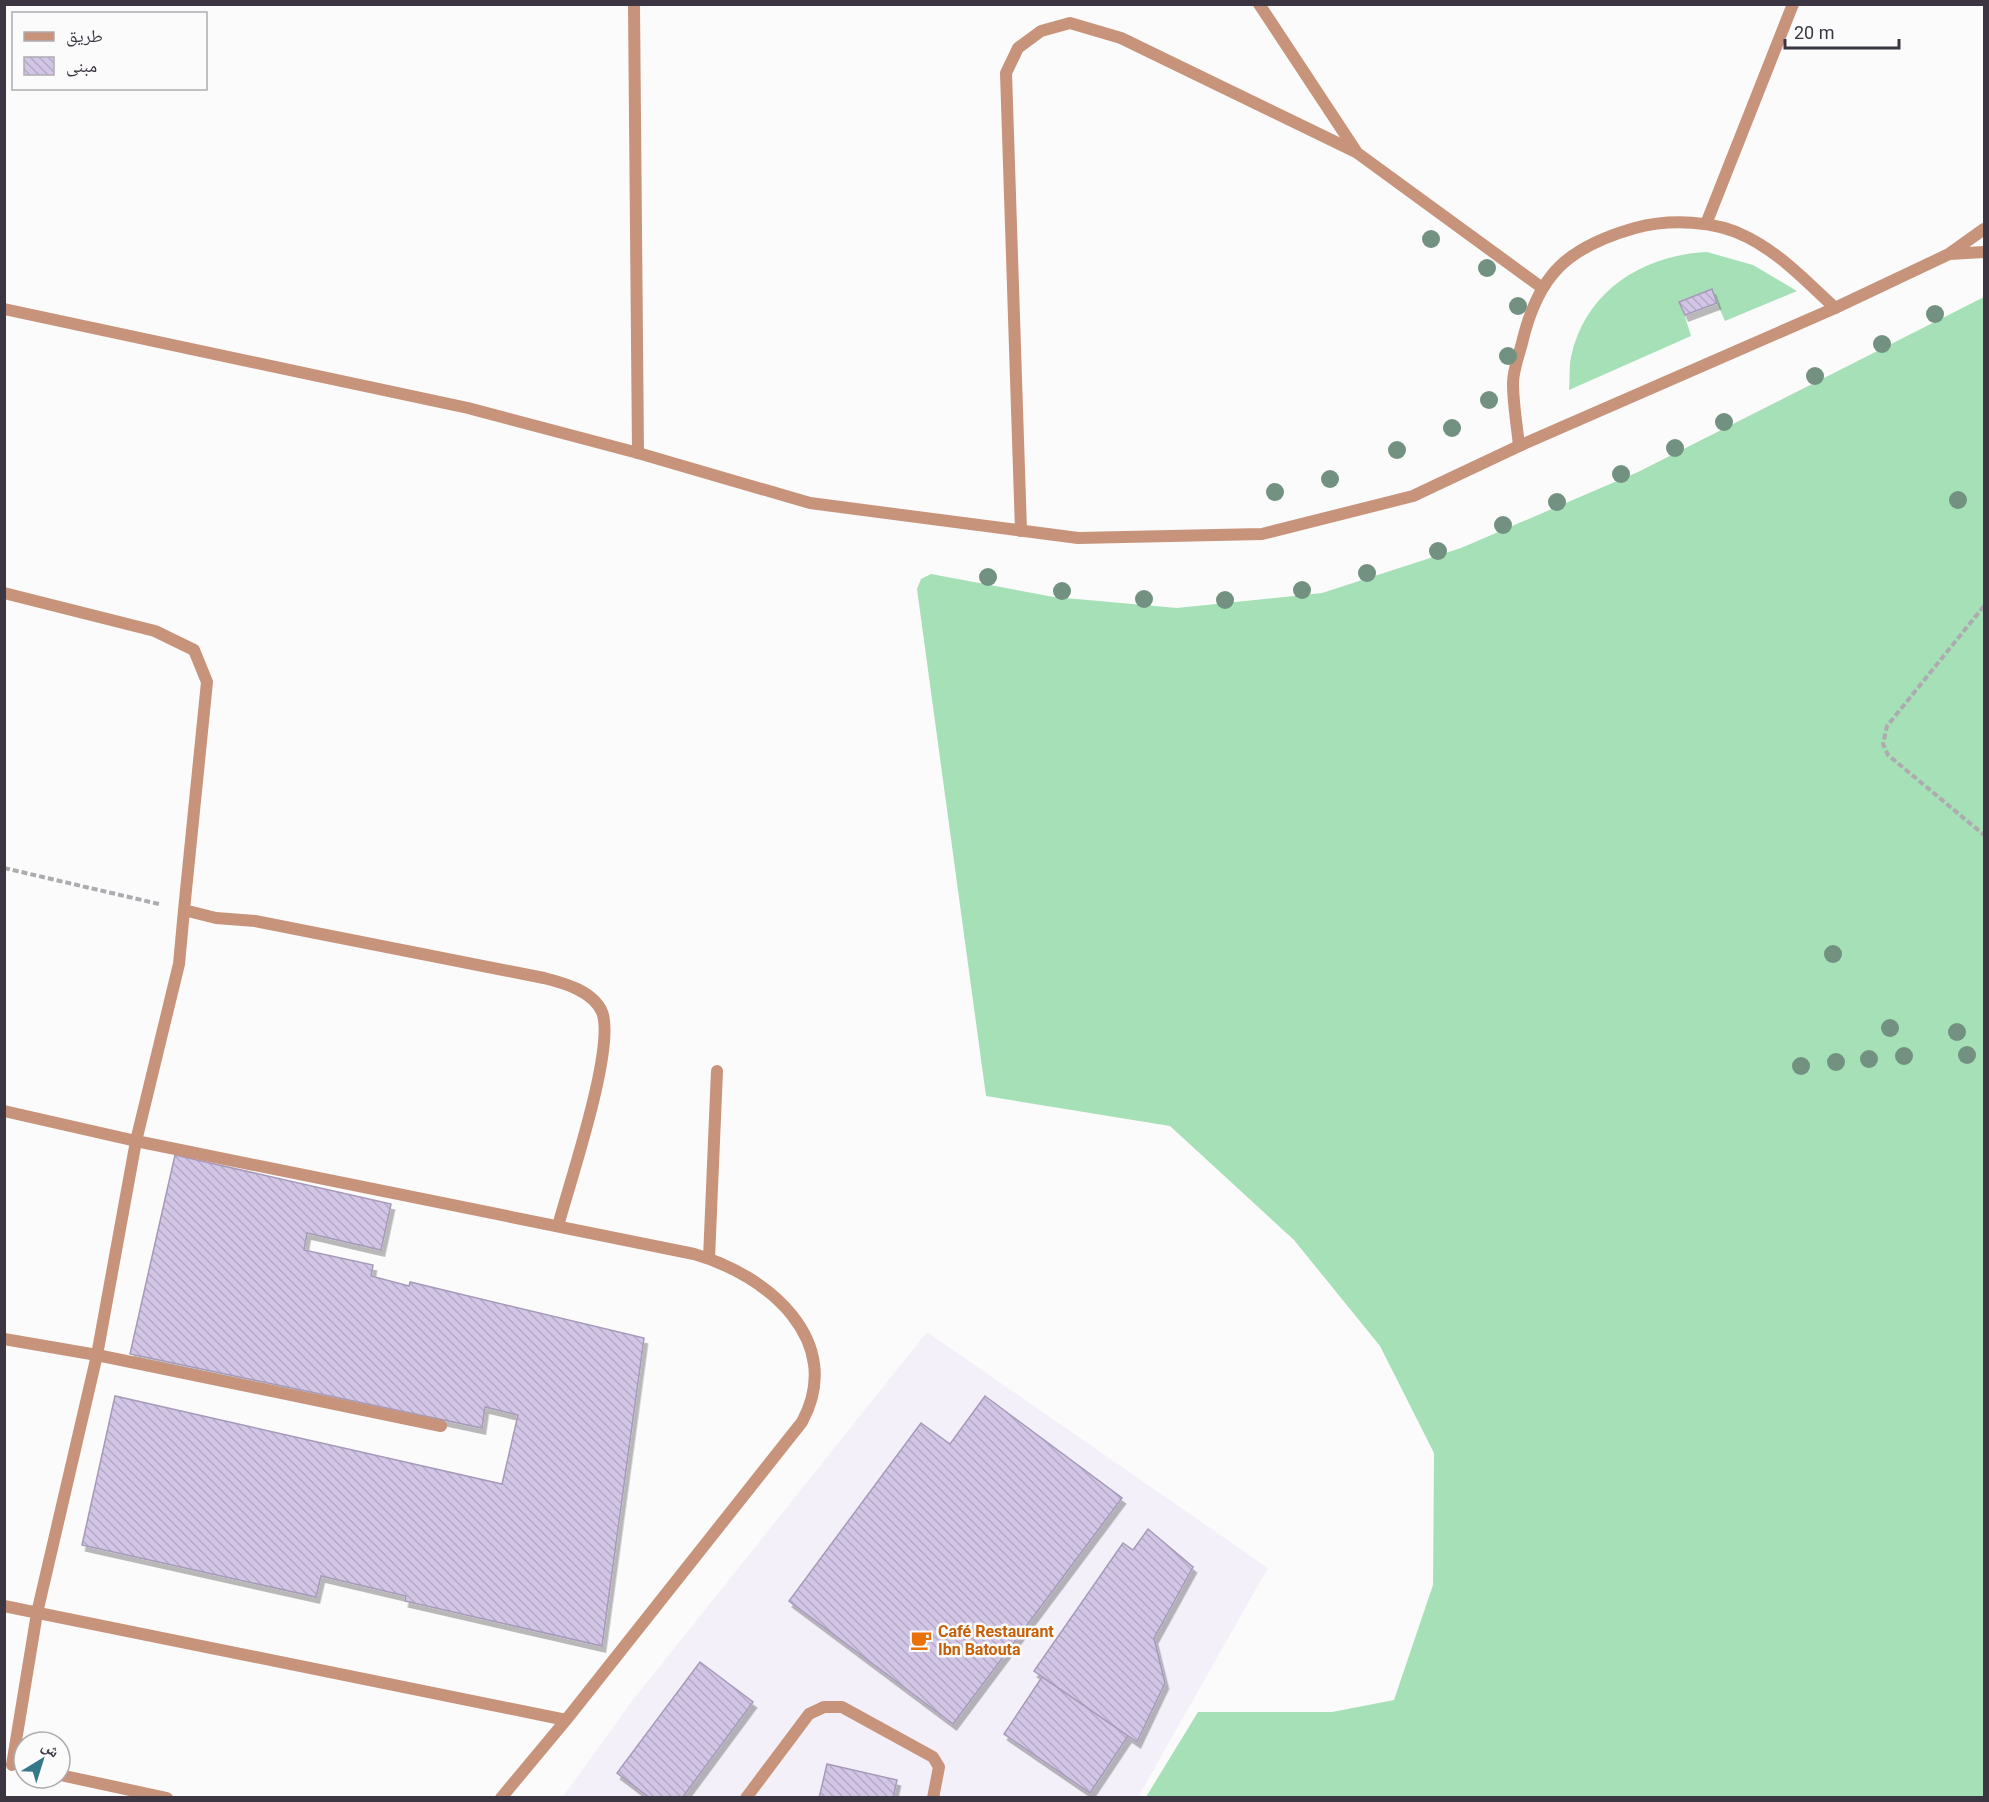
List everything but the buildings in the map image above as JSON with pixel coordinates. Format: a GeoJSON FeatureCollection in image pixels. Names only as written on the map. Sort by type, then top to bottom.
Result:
{"type":"FeatureCollection","features":[{"type":"Feature","properties":{"kind":"street"},"geometry":{"type":"LineString","coordinates":[[1259,4],[1356,153]]}},
{"type":"Feature","properties":{"kind":"street"},"geometry":{"type":"LineString","coordinates":[[1706,224],[1793,4]]}},
{"type":"Feature","properties":{"kind":"street"},"geometry":{"type":"LineString","coordinates":[[634,6],[638,453]]}},
{"type":"Feature","properties":{"kind":"street"},"geometry":{"type":"LineString","coordinates":[[1021,531],[1006,73],[1018,48],[1041,31],[1070,23],[1121,38],[1356,153],[1541,287]]}},
{"type":"Feature","properties":{"kind":"street"},"geometry":{"type":"LineString","coordinates":[[1519,446],[1513,381],[1526,327],[1541,287],[1569,258],[1601,238],[1651,224],[1706,224],[1746,236],[1790,265],[1835,308]]}},
{"type":"Feature","properties":{"kind":"street"},"geometry":{"type":"LineString","coordinates":[[4,309],[468,408],[638,453],[810,503],[1078,538],[1262,534],[1413,496],[1519,446],[1835,308],[1949,254],[1984,229]]}},
{"type":"Feature","properties":{"kind":"street"},"geometry":{"type":"LineString","coordinates":[[1949,254],[1984,252]]}},
{"type":"Feature","properties":{"kind":"street"},"geometry":{"type":"LineString","coordinates":[[4,593],[155,631],[194,650],[207,682],[179,964],[136,1141],[97,1355],[37,1613],[19,1730]]}},
{"type":"Feature","properties":{"kind":"street"},"geometry":{"type":"LineString","coordinates":[[184,910],[216,918],[255,921],[544,978],[579,990],[594,1001],[602,1011],[605,1026],[602,1064],[558,1226]]}},
{"type":"Feature","properties":{"kind":"street"},"geometry":{"type":"LineString","coordinates":[[709,1258],[717,1071]]}},
{"type":"Feature","properties":{"kind":"street"},"geometry":{"type":"LineString","coordinates":[[4,1111],[136,1141],[709,1258],[739,1272],[770,1293],[807,1336],[816,1371],[811,1407],[791,1438],[566,1720],[501,1797]]}},
{"type":"Feature","properties":{"kind":"street"},"geometry":{"type":"LineString","coordinates":[[4,1339],[97,1355],[441,1426]]}},
{"type":"Feature","properties":{"kind":"street"},"geometry":{"type":"LineString","coordinates":[[4,1606],[566,1720]]}},
{"type":"Feature","properties":{"kind":"street"},"geometry":{"type":"LineString","coordinates":[[752,1796],[809,1713],[824,1707],[842,1707],[933,1757],[939,1767],[933,1797]]}},
{"type":"Feature","properties":{"kind":"street"},"geometry":{"type":"LineString","coordinates":[[72,1777],[167,1797]]}},
{"type":"Feature","properties":{"kind":"path"},"geometry":{"type":"LineString","coordinates":[[1984,606],[1887,726],[1883,744],[1888,754],[1984,835]]}},
{"type":"Feature","properties":{"kind":"path"},"geometry":{"type":"LineString","coordinates":[[4,868],[184,910]]}},
{"type":"Feature","properties":{"kind":"shaded area"},"geometry":{"type":"Polygon","coordinates":[[[927,1332],[1268,1568],[1138,1797],[562,1798],[632,1701],[927,1332]]]}},
{"type":"Feature","properties":{"kind":"green space"},"geometry":{"type":"Polygon","coordinates":[[[1707,252],[1753,265],[1797,291],[1725,321],[1711,289],[1680,301],[1691,336],[1569,390],[1571,357],[1578,334],[1589,313],[1603,296],[1620,281],[1661,260],[1707,252]]]}},
{"type":"Feature","properties":{"kind":"green space"},"geometry":{"type":"Polygon","coordinates":[[[1984,297],[1984,1797],[1146,1797],[1198,1712],[1332,1712],[1394,1700],[1433,1585],[1434,1453],[1380,1346],[1294,1240],[1170,1126],[986,1096],[917,589],[921,579],[931,574],[1054,597],[1177,608],[1322,593],[1461,548],[1638,472],[1984,297]]]}},
{"type":"Feature","properties":{"kind":"place","name":"Café Restaurant Ibn Batouta"},"geometry":{"type":"Point","coordinates":[921,1640]}}]}
